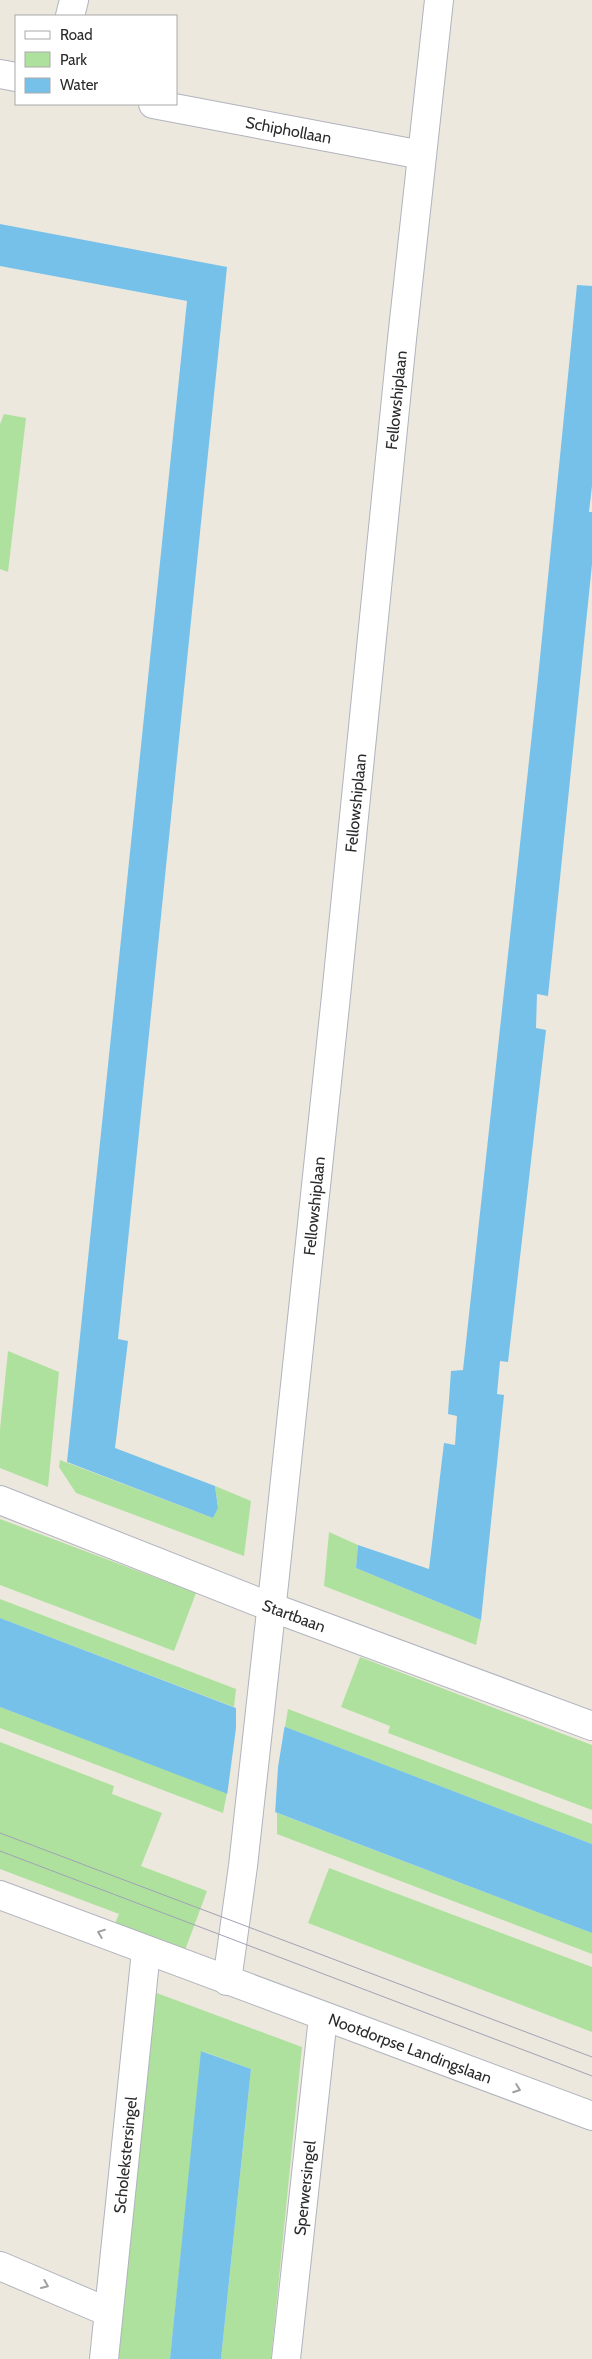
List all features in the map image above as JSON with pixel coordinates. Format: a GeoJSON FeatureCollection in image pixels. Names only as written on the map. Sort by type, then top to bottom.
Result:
{"type":"FeatureCollection","features":[{"type":"Feature","properties":{"kind":"street"},"geometry":{"type":"LineString","coordinates":[[70,15],[74,0]]}},
{"type":"Feature","properties":{"kind":"street","name":"Fellowshiplaan"},"geometry":{"type":"LineString","coordinates":[[271,1607],[335,1011],[361,739],[439,0]]}},
{"type":"Feature","properties":{"kind":"street"},"geometry":{"type":"LineString","coordinates":[[0,74],[15,77]]}},
{"type":"Feature","properties":{"kind":"street","name":"Schiphollaan"},"geometry":{"type":"LineString","coordinates":[[158,105],[422,156]]}},
{"type":"Feature","properties":{"kind":"street","name":"Startbaan"},"geometry":{"type":"LineString","coordinates":[[0,1500],[271,1607],[592,1726]]}},
{"type":"Feature","properties":{"kind":"street"},"geometry":{"type":"LineString","coordinates":[[227,1980],[243,1866],[271,1607]]}},
{"type":"Feature","properties":{"kind":"street","name":"Nootdorpse Landingslaan"},"geometry":{"type":"LineString","coordinates":[[0,1895],[592,2116]]}},
{"type":"Feature","properties":{"kind":"street","name":"Scholekstersingel"},"geometry":{"type":"LineString","coordinates":[[104,2359],[146,1951]]}},
{"type":"Feature","properties":{"kind":"street","name":"Sperwersingel"},"geometry":{"type":"LineString","coordinates":[[286,2359],[323,2017]]}},
{"type":"Feature","properties":{"kind":"street"},"geometry":{"type":"LineString","coordinates":[[0,2266],[108,2312]]}},
{"type":"Feature","properties":{"kind":"green space"},"geometry":{"type":"Polygon","coordinates":[[[4,414],[26,418],[8,572],[0,569],[0,424],[4,414]]]}},
{"type":"Feature","properties":{"kind":"green space"},"geometry":{"type":"Polygon","coordinates":[[[8,1351],[59,1372],[48,1487],[0,1468],[0,1429],[8,1351]]]}},
{"type":"Feature","properties":{"kind":"green space"},"geometry":{"type":"Polygon","coordinates":[[[60,1460],[213,1518],[218,1507],[215,1486],[251,1501],[244,1556],[76,1493],[59,1467],[60,1460]]]}},
{"type":"Feature","properties":{"kind":"green space"},"geometry":{"type":"Polygon","coordinates":[[[0,1519],[196,1593],[174,1651],[0,1585],[0,1519]]]}},
{"type":"Feature","properties":{"kind":"green space"},"geometry":{"type":"Polygon","coordinates":[[[329,1532],[358,1545],[356,1568],[481,1620],[476,1645],[324,1586],[329,1532]]]}},
{"type":"Feature","properties":{"kind":"green space"},"geometry":{"type":"Polygon","coordinates":[[[0,1599],[236,1689],[234,1707],[0,1618],[0,1599]]]}},
{"type":"Feature","properties":{"kind":"green space"},"geometry":{"type":"Polygon","coordinates":[[[360,1657],[592,1745],[592,1810],[388,1733],[390,1726],[341,1707],[360,1657]]]}},
{"type":"Feature","properties":{"kind":"green space"},"geometry":{"type":"Polygon","coordinates":[[[0,1707],[227,1793],[223,1813],[0,1728],[0,1707]]]}},
{"type":"Feature","properties":{"kind":"green space"},"geometry":{"type":"Polygon","coordinates":[[[288,1709],[592,1824],[592,1844],[285,1727],[288,1709]]]}},
{"type":"Feature","properties":{"kind":"green space"},"geometry":{"type":"Polygon","coordinates":[[[0,1742],[114,1786],[112,1794],[162,1813],[141,1866],[207,1891],[184,1953],[114,1926],[119,1914],[0,1869],[0,1742]]]}},
{"type":"Feature","properties":{"kind":"green space"},"geometry":{"type":"Polygon","coordinates":[[[277,1813],[592,1933],[592,1954],[277,1834],[277,1813]]]}},
{"type":"Feature","properties":{"kind":"green space"},"geometry":{"type":"Polygon","coordinates":[[[329,1868],[592,1967],[592,2032],[308,1923],[329,1868]]]}},
{"type":"Feature","properties":{"kind":"green space"},"geometry":{"type":"Polygon","coordinates":[[[154,1992],[302,2047],[271,2359],[221,2359],[251,2069],[202,2051],[170,2359],[117,2359],[154,1992]]]}},
{"type":"Feature","properties":{"kind":"water"},"geometry":{"type":"Polygon","coordinates":[[[0,224],[227,267],[118,1339],[128,1341],[115,1448],[215,1486],[218,1508],[213,1518],[67,1462],[187,301],[0,266],[0,224]]]}},
{"type":"Feature","properties":{"kind":"water"},"geometry":{"type":"Polygon","coordinates":[[[577,285],[592,286],[592,486],[589,512],[592,512],[592,564],[548,996],[537,994],[536,1028],[546,1030],[508,1362],[500,1361],[497,1394],[504,1395],[481,1620],[356,1568],[358,1545],[429,1569],[444,1443],[455,1445],[457,1416],[448,1414],[451,1371],[463,1370],[538,678],[577,285]]]}},
{"type":"Feature","properties":{"kind":"water"},"geometry":{"type":"Polygon","coordinates":[[[0,1618],[592,1844],[592,1933],[0,1707],[0,1618]]]}},
{"type":"Feature","properties":{"kind":"water"},"geometry":{"type":"Polygon","coordinates":[[[201,2051],[251,2069],[221,2359],[170,2359],[201,2051]]]}},
{"type":"Feature","properties":{"kind":"pier"},"geometry":{"type":"Polygon","coordinates":[[[236,1705],[285,1724],[278,1767],[275,1815],[227,1796],[236,1728],[236,1705]]]}},
{"type":"Feature","properties":{"kind":"tram line"},"geometry":{"type":"LineString","coordinates":[[0,1833],[592,2057]]}},
{"type":"Feature","properties":{"kind":"tram line"},"geometry":{"type":"LineString","coordinates":[[0,1851],[592,2076]]}}]}
